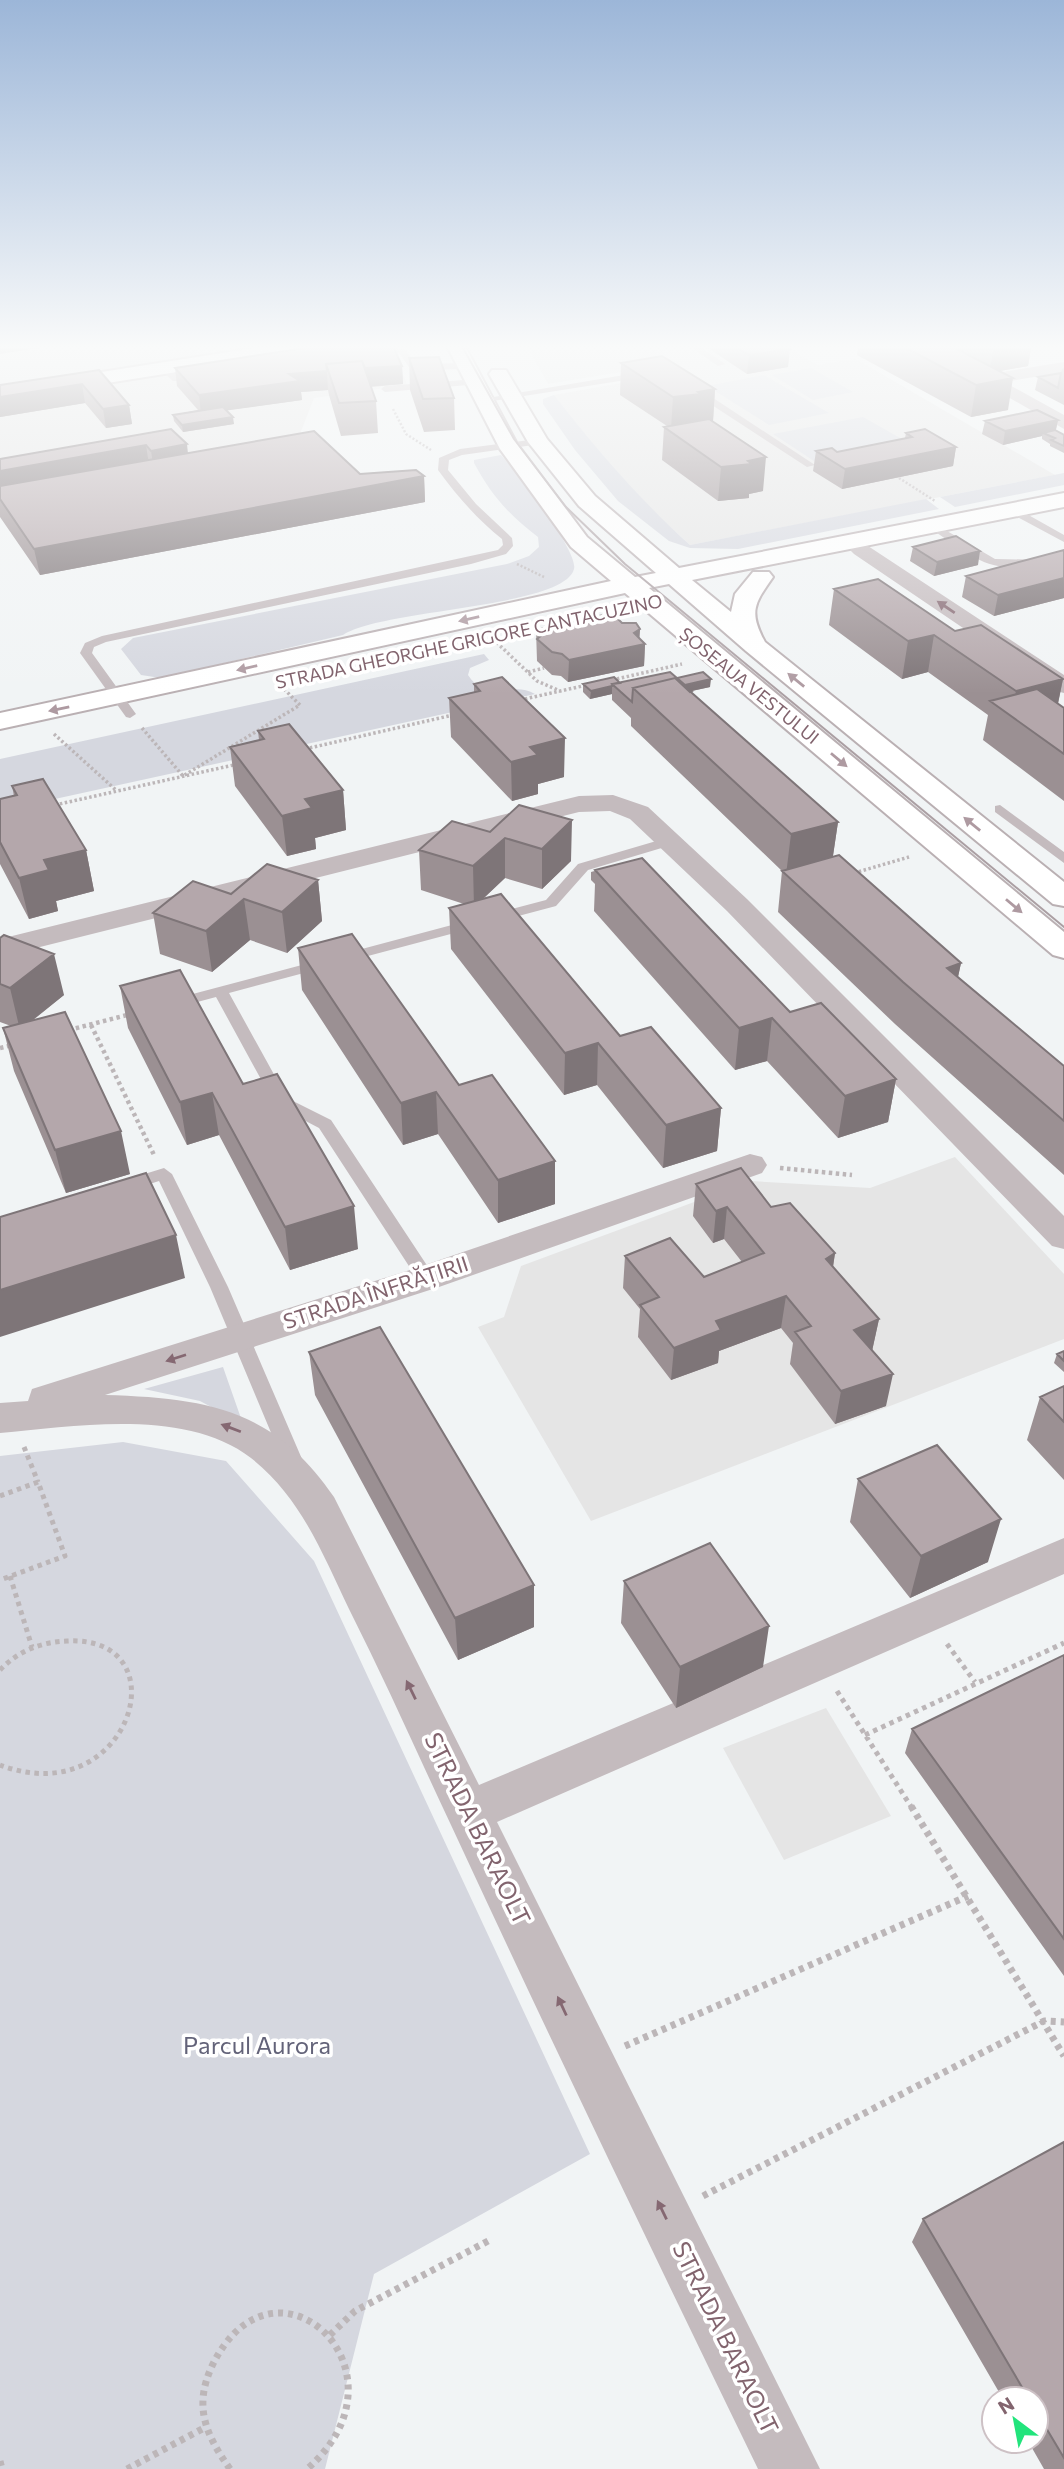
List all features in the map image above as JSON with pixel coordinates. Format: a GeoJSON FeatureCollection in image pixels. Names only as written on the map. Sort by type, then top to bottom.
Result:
{"type":"FeatureCollection","features":[{"type":"Feature","properties":{"kind":"main road"},"geometry":{"type":"LineString","coordinates":[[521,463],[585,554],[585,565],[580,577],[562,592],[536,604]]}},
{"type":"Feature","properties":{"kind":"main road","name":"ȘOSEAUA VESTULUI"},"geometry":{"type":"LineString","coordinates":[[556,463],[587,501],[620,531],[755,646],[1064,897]]}},
{"type":"Feature","properties":{"kind":"main road","name":"STRADA GHEORGHE GRIGORE CANTACUZINO"},"geometry":{"type":"LineString","coordinates":[[613,612],[648,616],[762,567],[1064,500]]}},
{"type":"Feature","properties":{"kind":"main road","name":"STRADA GHEORGHE GRIGORE CANTACUZINO"},"geometry":{"type":"LineString","coordinates":[[0,742],[51,731],[123,705],[536,604],[673,576],[762,567],[861,550],[935,527]]}},
{"type":"Feature","properties":{"kind":"main road"},"geometry":{"type":"LineString","coordinates":[[620,531],[681,552],[762,567],[745,596],[742,607],[743,626],[755,646]]}},
{"type":"Feature","properties":{"kind":"main road"},"geometry":{"type":"LineString","coordinates":[[579,542],[628,585],[648,616]]}},
{"type":"Feature","properties":{"kind":"main road","name":"ȘOSEAUA VESTULUI"},"geometry":{"type":"LineString","coordinates":[[648,616],[679,639],[712,656],[1064,948]]}},
{"type":"Feature","properties":{"kind":"main road","name":"STRADA GHEORGHE GRIGORE CANTACUZINO"},"geometry":{"type":"LineString","coordinates":[[0,721],[278,683],[412,655]]}},
{"type":"Feature","properties":{"kind":"street"},"geometry":{"type":"LineString","coordinates":[[861,550],[1064,686]]}},
{"type":"Feature","properties":{"kind":"street"},"geometry":{"type":"LineString","coordinates":[[0,948],[579,804],[597,802],[627,807],[639,813],[737,905],[1064,1237]]}},
{"type":"Feature","properties":{"kind":"street","name":"STRADA ÎNFRĂȚIRII"},"geometry":{"type":"LineString","coordinates":[[0,1416],[426,1278],[750,1165]]}},
{"type":"Feature","properties":{"kind":"street","name":"STRADA BARAOLT"},"geometry":{"type":"LineString","coordinates":[[0,1416],[97,1409],[148,1411],[199,1418],[237,1429],[266,1448],[300,1479],[326,1521],[470,1811],[589,2062],[790,2469]]}},
{"type":"Feature","properties":{"kind":"street"},"geometry":{"type":"LineString","coordinates":[[470,1811],[819,1663],[1064,1555]]}},
{"type":"Feature","properties":{"kind":"lane"},"geometry":{"type":"LineString","coordinates":[[123,705],[86,653],[89,645],[102,639],[502,552],[508,546],[507,538],[480,517],[461,496],[443,470],[444,463]]}},
{"type":"Feature","properties":{"kind":"lane"},"geometry":{"type":"LineString","coordinates":[[1012,510],[1064,539]]}},
{"type":"Feature","properties":{"kind":"lane"},"geometry":{"type":"LineString","coordinates":[[935,527],[994,562],[1017,564],[1038,560],[1064,566]]}},
{"type":"Feature","properties":{"kind":"lane"},"geometry":{"type":"LineString","coordinates":[[1000,809],[1064,859]]}},
{"type":"Feature","properties":{"kind":"lane"},"geometry":{"type":"LineString","coordinates":[[170,1004],[551,902],[583,867],[670,841]]}},
{"type":"Feature","properties":{"kind":"lane"},"geometry":{"type":"LineString","coordinates":[[220,991],[282,1101],[325,1124],[426,1278]]}},
{"type":"Feature","properties":{"kind":"lane"},"geometry":{"type":"LineString","coordinates":[[113,1189],[164,1174],[241,1337],[300,1479]]}},
{"type":"Feature","properties":{"kind":"path"},"geometry":{"type":"LineString","coordinates":[[898,478],[940,503]]}},
{"type":"Feature","properties":{"kind":"path"},"geometry":{"type":"LineString","coordinates":[[491,555],[527,568],[542,577],[580,577]]}},
{"type":"Feature","properties":{"kind":"path"},"geometry":{"type":"LineString","coordinates":[[492,638],[537,681],[561,691]]}},
{"type":"Feature","properties":{"kind":"path"},"geometry":{"type":"LineString","coordinates":[[611,680],[712,656]]}},
{"type":"Feature","properties":{"kind":"path"},"geometry":{"type":"LineString","coordinates":[[527,672],[544,668]]}},
{"type":"Feature","properties":{"kind":"path"},"geometry":{"type":"LineString","coordinates":[[183,776],[300,705],[278,683]]}},
{"type":"Feature","properties":{"kind":"path"},"geometry":{"type":"LineString","coordinates":[[510,702],[598,683]]}},
{"type":"Feature","properties":{"kind":"path"},"geometry":{"type":"LineString","coordinates":[[123,705],[183,776]]}},
{"type":"Feature","properties":{"kind":"path"},"geometry":{"type":"LineString","coordinates":[[299,750],[457,715]]}},
{"type":"Feature","properties":{"kind":"path"},"geometry":{"type":"LineString","coordinates":[[51,731],[117,791]]}},
{"type":"Feature","properties":{"kind":"path"},"geometry":{"type":"LineString","coordinates":[[363,736],[366,740]]}},
{"type":"Feature","properties":{"kind":"path"},"geometry":{"type":"LineString","coordinates":[[52,805],[247,762]]}},
{"type":"Feature","properties":{"kind":"path"},"geometry":{"type":"LineString","coordinates":[[853,873],[944,847]]}},
{"type":"Feature","properties":{"kind":"path"},"geometry":{"type":"LineString","coordinates":[[65,1031],[170,1004]]}},
{"type":"Feature","properties":{"kind":"path"},"geometry":{"type":"LineString","coordinates":[[91,1025],[164,1174]]}},
{"type":"Feature","properties":{"kind":"path"},"geometry":{"type":"LineString","coordinates":[[0,1048],[26,1041]]}},
{"type":"Feature","properties":{"kind":"path"},"geometry":{"type":"LineString","coordinates":[[750,1165],[852,1174]]}},
{"type":"Feature","properties":{"kind":"path"},"geometry":{"type":"LineString","coordinates":[[0,1496],[38,1482],[65,1556],[0,1580]]}},
{"type":"Feature","properties":{"kind":"path"},"geometry":{"type":"LineString","coordinates":[[10,1576],[33,1647]]}},
{"type":"Feature","properties":{"kind":"path"},"geometry":{"type":"LineString","coordinates":[[925,1615],[975,1682]]}},
{"type":"Feature","properties":{"kind":"path"},"geometry":{"type":"LineString","coordinates":[[0,1670],[33,1647],[76,1640],[100,1646],[119,1658],[131,1676],[134,1699],[128,1723],[113,1744],[91,1762],[64,1773],[36,1777],[13,1772],[0,1765]]}},
{"type":"Feature","properties":{"kind":"path"},"geometry":{"type":"LineString","coordinates":[[864,1735],[1064,1643]]}},
{"type":"Feature","properties":{"kind":"path"},"geometry":{"type":"LineString","coordinates":[[819,1663],[968,1896],[1064,2056]]}},
{"type":"Feature","properties":{"kind":"path"},"geometry":{"type":"LineString","coordinates":[[589,2062],[968,1896]]}},
{"type":"Feature","properties":{"kind":"path"},"geometry":{"type":"LineString","coordinates":[[665,2216],[1044,2021],[1064,2022]]}},
{"type":"Feature","properties":{"kind":"path"},"geometry":{"type":"LineString","coordinates":[[330,2335],[355,2311],[490,2240]]}},
{"type":"Feature","properties":{"kind":"path"},"geometry":{"type":"LineString","coordinates":[[230,2469],[216,2456],[204,2428],[201,2407],[205,2381],[214,2357],[230,2336],[249,2321],[271,2314],[293,2313],[313,2320],[330,2335],[343,2356],[348,2381],[347,2408],[338,2434],[323,2457],[307,2469]]}},
{"type":"Feature","properties":{"kind":"path"},"geometry":{"type":"LineString","coordinates":[[127,2469],[204,2428]]}},
{"type":"Feature","properties":{"kind":"path"},"geometry":{"type":"LineString","coordinates":[[0,2461],[2,2469]]}},
{"type":"Feature","properties":{"kind":"shaded area"},"geometry":{"type":"Polygon","coordinates":[[[0,463],[232,463],[0,506],[0,463]]]}},
{"type":"Feature","properties":{"kind":"shaded area"},"geometry":{"type":"Polygon","coordinates":[[[608,463],[1035,463],[1055,475],[690,545],[655,513],[608,463]]]}},
{"type":"Feature","properties":{"kind":"shaded area"},"geometry":{"type":"Polygon","coordinates":[[[955,1157],[1064,1274],[1064,1339],[591,1521],[478,1327],[504,1317],[521,1266],[751,1181],[870,1188],[955,1157]]]}},
{"type":"Feature","properties":{"kind":"shaded area"},"geometry":{"type":"Polygon","coordinates":[[[826,1708],[891,1816],[784,1860],[723,1748],[826,1708]]]}},
{"type":"Feature","properties":{"kind":"green space"},"geometry":{"type":"Polygon","coordinates":[[[474,463],[508,463],[519,477],[557,529],[573,560],[574,569],[563,582],[539,592],[507,600],[394,619],[363,626],[343,635],[161,678],[141,675],[121,649],[133,638],[507,564],[529,556],[539,547],[538,537],[502,504],[474,463]]]}},
{"type":"Feature","properties":{"kind":"green space"},"geometry":{"type":"Polygon","coordinates":[[[586,463],[611,463],[653,510],[690,545],[926,499],[939,509],[738,549],[690,548],[669,541],[618,501],[586,463]]]}},
{"type":"Feature","properties":{"kind":"green space"},"geometry":{"type":"Polygon","coordinates":[[[817,463],[841,463],[823,467],[817,463]]]}},
{"type":"Feature","properties":{"kind":"green space"},"geometry":{"type":"Polygon","coordinates":[[[1064,473],[1064,485],[955,507],[940,497],[1064,473]]]}},
{"type":"Feature","properties":{"kind":"green space"},"geometry":{"type":"Polygon","coordinates":[[[484,654],[489,660],[470,668],[468,675],[476,684],[492,691],[518,689],[535,694],[0,811],[0,759],[484,654]]]}},
{"type":"Feature","properties":{"kind":"green space"},"geometry":{"type":"Polygon","coordinates":[[[223,1367],[243,1424],[200,1401],[144,1389],[223,1367]]]}},
{"type":"Feature","properties":{"kind":"green space","name":"Parcul Aurora"},"geometry":{"type":"Polygon","coordinates":[[[123,1442],[226,1461],[314,1561],[590,2154],[374,2274],[325,2469],[0,2469],[0,1456],[123,1442]]]}},
{"type":"Feature","properties":{"kind":"building"},"geometry":{"type":"Polygon","coordinates":[[[0,463],[44,463],[0,471],[0,463]]]}},
{"type":"Feature","properties":{"kind":"building"},"geometry":{"type":"Polygon","coordinates":[[[130,463],[348,463],[360,474],[416,470],[424,476],[34,549],[0,499],[0,486],[130,463]]]}},
{"type":"Feature","properties":{"kind":"building"},"geometry":{"type":"Polygon","coordinates":[[[716,463],[752,464],[721,467],[716,463]]]}},
{"type":"Feature","properties":{"kind":"building"},"geometry":{"type":"Polygon","coordinates":[[[836,463],[874,463],[845,469],[836,463]]]}},
{"type":"Feature","properties":{"kind":"building"},"geometry":{"type":"Polygon","coordinates":[[[956,536],[980,551],[937,562],[913,547],[956,536]]]}},
{"type":"Feature","properties":{"kind":"building"},"geometry":{"type":"Polygon","coordinates":[[[1064,550],[1064,578],[998,595],[966,576],[1064,550]]]}},
{"type":"Feature","properties":{"kind":"building"},"geometry":{"type":"Polygon","coordinates":[[[878,579],[955,631],[981,625],[1063,679],[1016,691],[934,635],[908,641],[834,589],[878,579]]]}},
{"type":"Feature","properties":{"kind":"building"},"geometry":{"type":"Polygon","coordinates":[[[612,613],[622,623],[636,623],[640,629],[634,633],[645,644],[569,660],[562,654],[552,652],[537,639],[542,635],[536,630],[612,613]]]}},
{"type":"Feature","properties":{"kind":"building"},"geometry":{"type":"Polygon","coordinates":[[[670,672],[692,691],[675,678],[633,688],[632,702],[612,684],[670,672]]]}},
{"type":"Feature","properties":{"kind":"building"},"geometry":{"type":"Polygon","coordinates":[[[703,672],[711,679],[685,685],[677,678],[703,672]]]}},
{"type":"Feature","properties":{"kind":"building"},"geometry":{"type":"Polygon","coordinates":[[[502,677],[565,738],[530,747],[538,755],[511,762],[449,698],[480,691],[474,684],[502,677]]]}},
{"type":"Feature","properties":{"kind":"building"},"geometry":{"type":"Polygon","coordinates":[[[614,677],[620,683],[591,691],[583,684],[614,677]]]}},
{"type":"Feature","properties":{"kind":"building"},"geometry":{"type":"Polygon","coordinates":[[[675,678],[838,822],[791,834],[633,688],[675,678]]]}},
{"type":"Feature","properties":{"kind":"building"},"geometry":{"type":"Polygon","coordinates":[[[1037,689],[1064,708],[1064,754],[990,701],[1037,689]]]}},
{"type":"Feature","properties":{"kind":"building"},"geometry":{"type":"Polygon","coordinates":[[[289,724],[343,790],[305,799],[312,808],[282,816],[230,747],[264,739],[258,731],[289,724]]]}},
{"type":"Feature","properties":{"kind":"building"},"geometry":{"type":"Polygon","coordinates":[[[43,779],[86,850],[44,860],[49,870],[19,878],[0,842],[0,799],[17,795],[12,786],[43,779]]]}},
{"type":"Feature","properties":{"kind":"building"},"geometry":{"type":"Polygon","coordinates":[[[519,805],[572,820],[542,849],[505,838],[473,866],[419,850],[452,821],[490,832],[519,805]]]}},
{"type":"Feature","properties":{"kind":"building"},"geometry":{"type":"Polygon","coordinates":[[[839,855],[961,963],[947,968],[1064,1066],[1064,1121],[903,982],[782,871],[839,855]]]}},
{"type":"Feature","properties":{"kind":"building"},"geometry":{"type":"Polygon","coordinates":[[[642,858],[790,1012],[821,1003],[896,1079],[845,1096],[772,1018],[739,1028],[595,870],[642,858]]]}},
{"type":"Feature","properties":{"kind":"building"},"geometry":{"type":"Polygon","coordinates":[[[267,864],[318,880],[282,912],[244,899],[206,931],[153,913],[193,881],[231,894],[267,864]]]}},
{"type":"Feature","properties":{"kind":"building"},"geometry":{"type":"Polygon","coordinates":[[[501,894],[620,1036],[651,1027],[721,1108],[666,1125],[598,1043],[565,1053],[449,908],[501,894]]]}},
{"type":"Feature","properties":{"kind":"building"},"geometry":{"type":"Polygon","coordinates":[[[352,934],[459,1085],[492,1075],[555,1161],[498,1180],[436,1092],[401,1103],[298,948],[352,934]]]}},
{"type":"Feature","properties":{"kind":"building"},"geometry":{"type":"Polygon","coordinates":[[[4,935],[54,954],[10,988],[0,984],[0,938],[4,935]]]}},
{"type":"Feature","properties":{"kind":"building"},"geometry":{"type":"Polygon","coordinates":[[[180,970],[243,1084],[277,1074],[354,1206],[285,1227],[212,1093],[180,1102],[120,986],[180,970]]]}},
{"type":"Feature","properties":{"kind":"building"},"geometry":{"type":"Polygon","coordinates":[[[65,1012],[121,1131],[55,1150],[3,1028],[65,1012]]]}},
{"type":"Feature","properties":{"kind":"building"},"geometry":{"type":"Polygon","coordinates":[[[741,1168],[771,1207],[790,1203],[835,1253],[826,1259],[879,1319],[854,1330],[893,1374],[841,1391],[795,1332],[811,1326],[786,1296],[716,1321],[721,1330],[674,1348],[640,1305],[659,1297],[625,1256],[670,1238],[704,1277],[764,1253],[727,1207],[716,1211],[696,1184],[741,1168]]]}},
{"type":"Feature","properties":{"kind":"building"},"geometry":{"type":"Polygon","coordinates":[[[146,1173],[176,1235],[0,1290],[0,1217],[146,1173]]]}},
{"type":"Feature","properties":{"kind":"building"},"geometry":{"type":"Polygon","coordinates":[[[380,1327],[534,1585],[455,1618],[309,1352],[380,1327]]]}},
{"type":"Feature","properties":{"kind":"building"},"geometry":{"type":"Polygon","coordinates":[[[1064,1351],[1064,1361],[1057,1354],[1064,1351]]]}},
{"type":"Feature","properties":{"kind":"building"},"geometry":{"type":"Polygon","coordinates":[[[1064,1386],[1064,1422],[1040,1397],[1064,1386]]]}},
{"type":"Feature","properties":{"kind":"building"},"geometry":{"type":"Polygon","coordinates":[[[937,1445],[1001,1519],[921,1556],[858,1479],[937,1445]]]}},
{"type":"Feature","properties":{"kind":"building"},"geometry":{"type":"Polygon","coordinates":[[[710,1543],[769,1626],[680,1667],[624,1581],[710,1543]]]}},
{"type":"Feature","properties":{"kind":"building"},"geometry":{"type":"Polygon","coordinates":[[[1064,1655],[1064,1939],[912,1729],[1064,1655]]]}},
{"type":"Feature","properties":{"kind":"building"},"geometry":{"type":"Polygon","coordinates":[[[1064,2142],[1064,2458],[1050,2434],[1050,2385],[1021,2385],[923,2219],[1064,2142]]]}},
{"type":"Feature","properties":{"kind":"tram line"},"geometry":{"type":"LineString","coordinates":[[533,463],[566,507],[625,564],[1064,927]]}}]}
